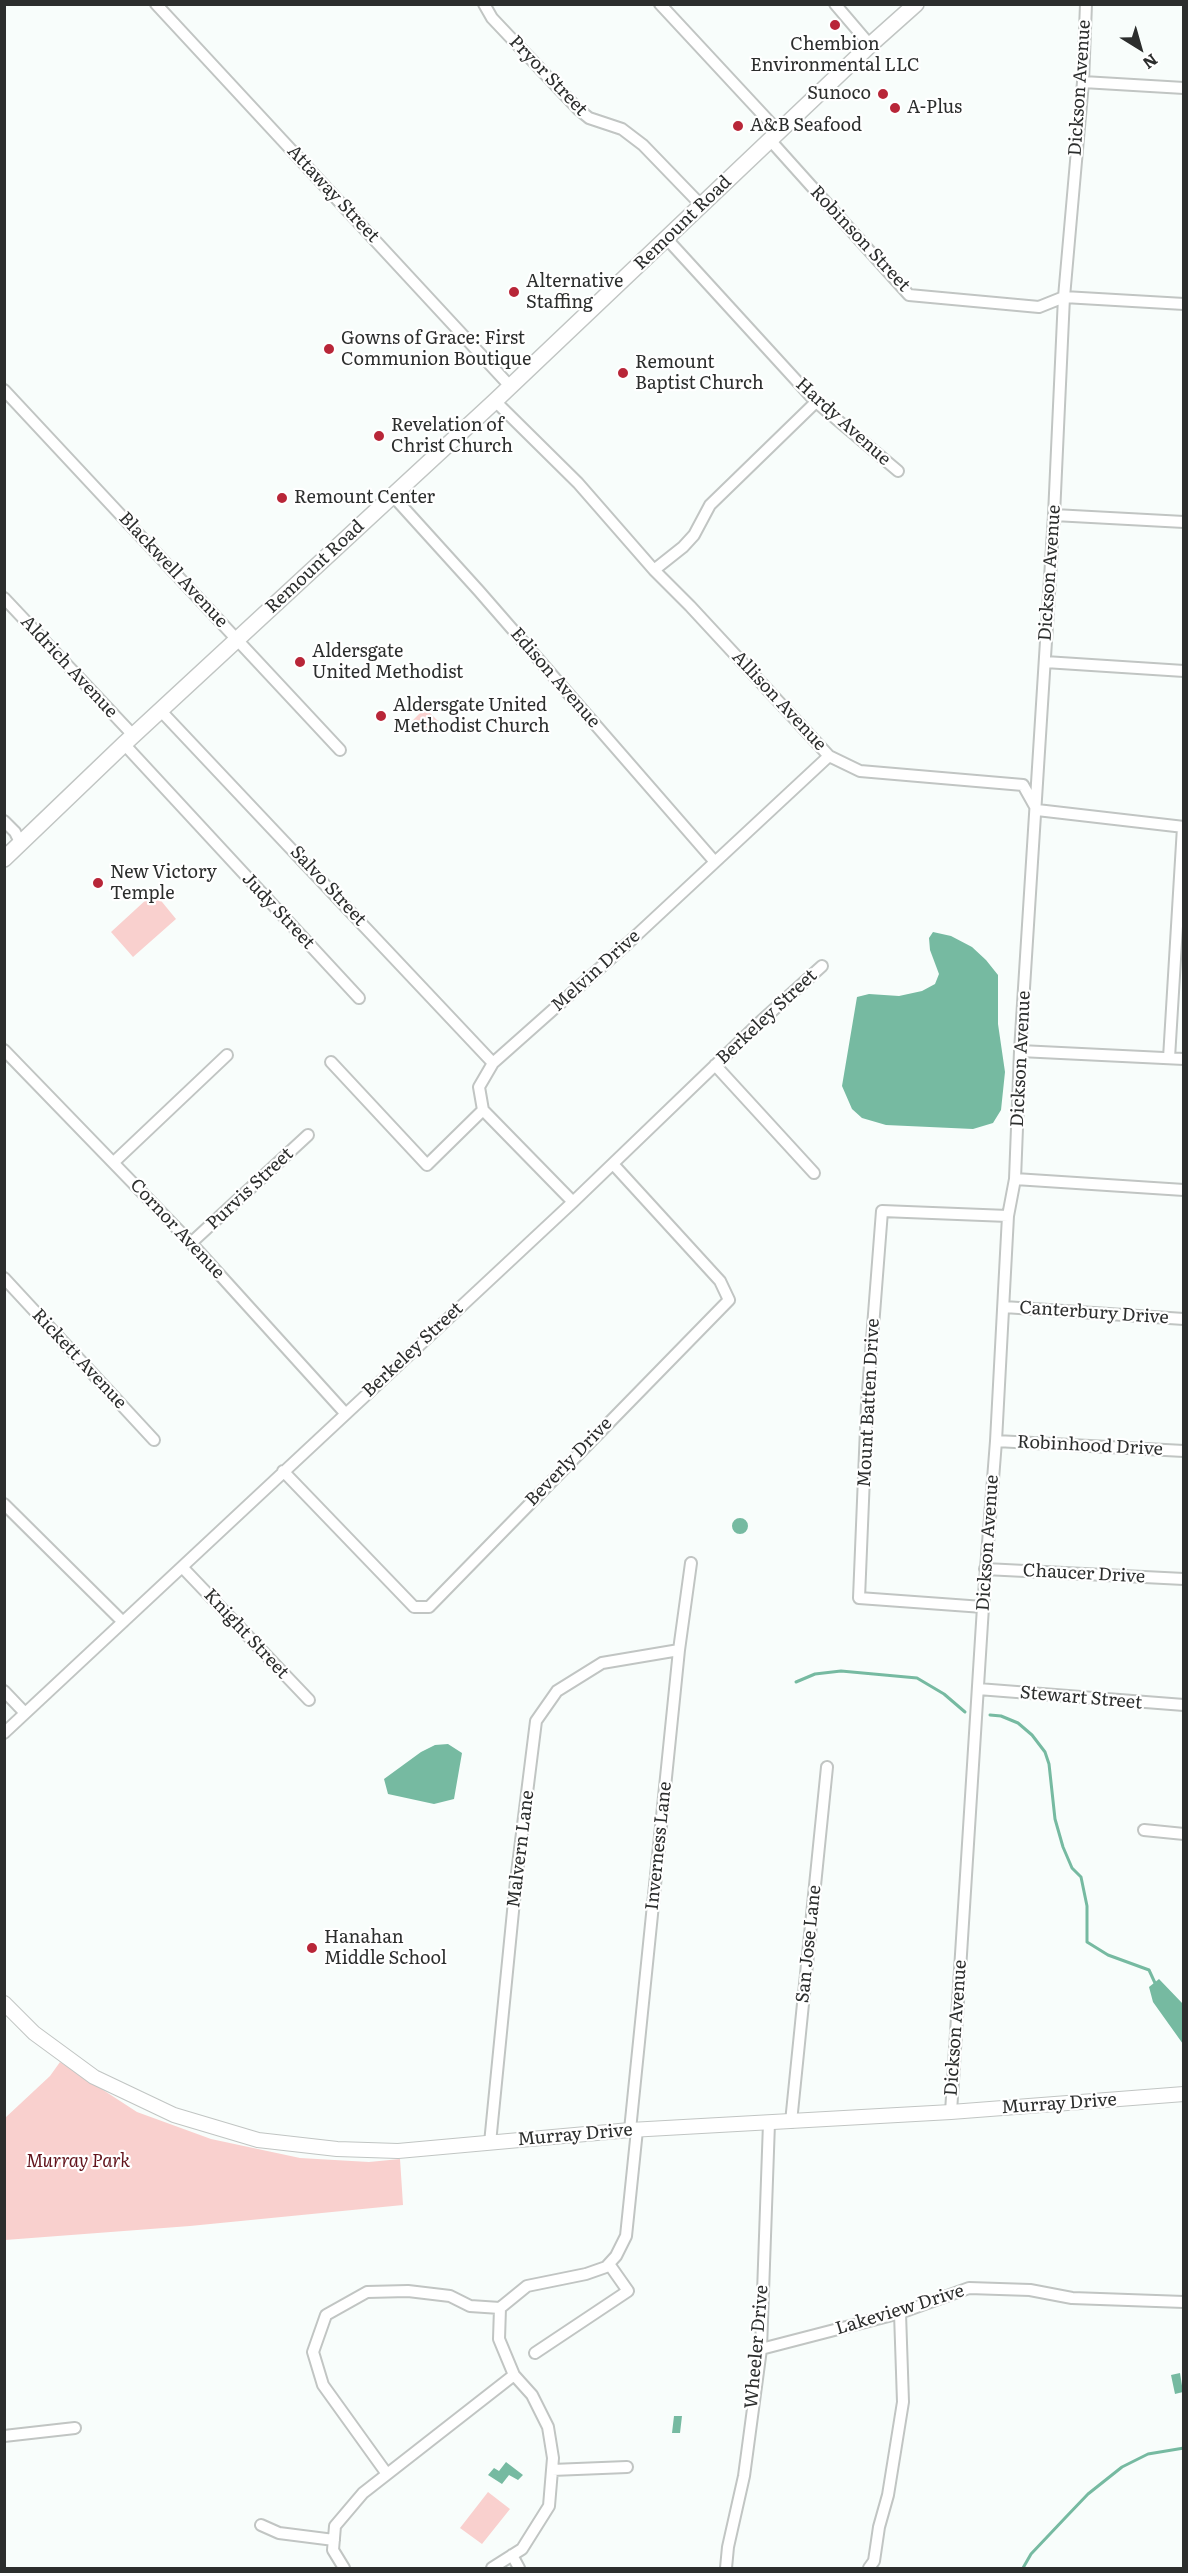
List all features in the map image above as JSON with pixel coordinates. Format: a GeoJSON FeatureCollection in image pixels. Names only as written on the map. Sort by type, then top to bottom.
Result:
{"type":"FeatureCollection","features":[{"type":"Feature","properties":{"kind":"main road","name":"Remount Road"},"geometry":{"type":"LineString","coordinates":[[4,859],[160,710],[495,401],[509,385],[667,239],[774,135],[916,4]]}},
{"type":"Feature","properties":{"kind":"street","name":"Attaway Street"},"geometry":{"type":"LineString","coordinates":[[156,4],[509,385]]}},
{"type":"Feature","properties":{"kind":"street","name":"Pryor Street"},"geometry":{"type":"LineString","coordinates":[[484,4],[492,18],[578,109],[589,118],[622,129],[643,145],[701,205]]}},
{"type":"Feature","properties":{"kind":"street","name":"Robinson Street"},"geometry":{"type":"LineString","coordinates":[[660,4],[909,295],[1039,307],[1064,297],[1184,304]]}},
{"type":"Feature","properties":{"kind":"street"},"geometry":{"type":"LineString","coordinates":[[835,4],[870,45]]}},
{"type":"Feature","properties":{"kind":"street","name":"Dickson Avenue"},"geometry":{"type":"LineString","coordinates":[[951,2112],[982,1607],[996,1441],[1008,1216],[1015,1179],[1020,1051],[1054,515],[1064,297],[1083,82],[1086,4]]}},
{"type":"Feature","properties":{"kind":"street"},"geometry":{"type":"LineString","coordinates":[[1083,82],[1184,88]]}},
{"type":"Feature","properties":{"kind":"street","name":"Hardy Avenue"},"geometry":{"type":"LineString","coordinates":[[667,239],[816,402],[898,471]]}},
{"type":"Feature","properties":{"kind":"street","name":"Blackwell Avenue"},"geometry":{"type":"LineString","coordinates":[[4,390],[340,750]]}},
{"type":"Feature","properties":{"kind":"street","name":"Allison Avenue"},"geometry":{"type":"LineString","coordinates":[[495,401],[578,483],[654,570],[829,756],[860,771],[1023,785],[1037,810]]}},
{"type":"Feature","properties":{"kind":"street"},"geometry":{"type":"LineString","coordinates":[[654,570],[684,547],[694,535],[710,505],[816,402]]}},
{"type":"Feature","properties":{"kind":"street","name":"Edison Avenue"},"geometry":{"type":"LineString","coordinates":[[392,495],[479,591],[715,862]]}},
{"type":"Feature","properties":{"kind":"street"},"geometry":{"type":"LineString","coordinates":[[1054,515],[1184,522]]}},
{"type":"Feature","properties":{"kind":"street","name":"Aldrich Avenue"},"geometry":{"type":"LineString","coordinates":[[4,598],[129,740]]}},
{"type":"Feature","properties":{"kind":"street"},"geometry":{"type":"LineString","coordinates":[[1045,662],[1184,671]]}},
{"type":"Feature","properties":{"kind":"street","name":"Salvo Street"},"geometry":{"type":"LineString","coordinates":[[160,710],[493,1063]]}},
{"type":"Feature","properties":{"kind":"street","name":"Judy Street"},"geometry":{"type":"LineString","coordinates":[[129,740],[359,998]]}},
{"type":"Feature","properties":{"kind":"street","name":"Melvin Drive"},"geometry":{"type":"LineString","coordinates":[[483,1110],[479,1087],[493,1063],[829,756]]}},
{"type":"Feature","properties":{"kind":"street"},"geometry":{"type":"LineString","coordinates":[[1037,810],[1183,827],[1168,1058]]}},
{"type":"Feature","properties":{"kind":"street"},"geometry":{"type":"LineString","coordinates":[[4,821],[15,832],[21,844]]}},
{"type":"Feature","properties":{"kind":"street","name":"Berkeley Street"},"geometry":{"type":"LineString","coordinates":[[4,1733],[183,1568],[283,1470],[573,1202],[822,966]]}},
{"type":"Feature","properties":{"kind":"street","name":"Cornor Avenue"},"geometry":{"type":"LineString","coordinates":[[4,1050],[191,1243],[345,1413]]}},
{"type":"Feature","properties":{"kind":"street"},"geometry":{"type":"LineString","coordinates":[[1020,1051],[1184,1059]]}},
{"type":"Feature","properties":{"kind":"street"},"geometry":{"type":"LineString","coordinates":[[114,1162],[227,1055]]}},
{"type":"Feature","properties":{"kind":"street"},"geometry":{"type":"LineString","coordinates":[[331,1062],[427,1165],[483,1110],[573,1202]]}},
{"type":"Feature","properties":{"kind":"street"},"geometry":{"type":"LineString","coordinates":[[716,1065],[814,1173]]}},
{"type":"Feature","properties":{"kind":"street","name":"Purvis Street"},"geometry":{"type":"LineString","coordinates":[[191,1243],[308,1135]]}},
{"type":"Feature","properties":{"kind":"street","name":"Beverly Drive"},"geometry":{"type":"LineString","coordinates":[[283,1470],[414,1607],[429,1607],[729,1300],[720,1281],[613,1164]]}},
{"type":"Feature","properties":{"kind":"street"},"geometry":{"type":"LineString","coordinates":[[1015,1179],[1184,1190]]}},
{"type":"Feature","properties":{"kind":"street","name":"Mount Batten Drive"},"geometry":{"type":"LineString","coordinates":[[982,1607],[859,1598],[867,1404],[882,1211],[1008,1216]]}},
{"type":"Feature","properties":{"kind":"street","name":"Rickett Avenue"},"geometry":{"type":"LineString","coordinates":[[4,1278],[154,1440]]}},
{"type":"Feature","properties":{"kind":"street","name":"Canterbury Drive"},"geometry":{"type":"LineString","coordinates":[[1004,1307],[1184,1319]]}},
{"type":"Feature","properties":{"kind":"street","name":"Robinhood Drive"},"geometry":{"type":"LineString","coordinates":[[996,1441],[1184,1451]]}},
{"type":"Feature","properties":{"kind":"street"},"geometry":{"type":"LineString","coordinates":[[4,1504],[123,1623]]}},
{"type":"Feature","properties":{"kind":"street","name":"Inverness Lane"},"geometry":{"type":"LineString","coordinates":[[609,2264],[616,2256],[626,2236],[633,2130],[679,1650],[691,1563]]}},
{"type":"Feature","properties":{"kind":"street","name":"Knight Street"},"geometry":{"type":"LineString","coordinates":[[183,1568],[309,1700]]}},
{"type":"Feature","properties":{"kind":"street","name":"Chaucer Drive"},"geometry":{"type":"LineString","coordinates":[[985,1569],[1184,1579]]}},
{"type":"Feature","properties":{"kind":"street","name":"Malvern Lane"},"geometry":{"type":"LineString","coordinates":[[490,2143],[516,1881],[536,1721],[557,1691],[602,1663],[679,1650]]}},
{"type":"Feature","properties":{"kind":"street","name":"Stewart Street"},"geometry":{"type":"LineString","coordinates":[[978,1689],[1184,1705]]}},
{"type":"Feature","properties":{"kind":"street"},"geometry":{"type":"LineString","coordinates":[[4,1691],[25,1713]]}},
{"type":"Feature","properties":{"kind":"street","name":"San Jose Lane"},"geometry":{"type":"LineString","coordinates":[[791,2122],[827,1767]]}},
{"type":"Feature","properties":{"kind":"street"},"geometry":{"type":"LineString","coordinates":[[1144,1830],[1184,1834]]}},
{"type":"Feature","properties":{"kind":"street","name":"Murray Drive"},"geometry":{"type":"LineString","coordinates":[[4,2003],[34,2033],[94,2077],[174,2115],[248,2137],[338,2149],[378,2151],[633,2130],[951,2112],[1184,2094]]}},
{"type":"Feature","properties":{"kind":"street","name":"Wheeler Drive"},"geometry":{"type":"LineString","coordinates":[[726,2568],[728,2547],[744,2475],[761,2349],[769,2123]]}},
{"type":"Feature","properties":{"kind":"street"},"geometry":{"type":"LineString","coordinates":[[387,2474],[323,2385],[313,2352],[326,2315],[367,2292],[408,2291],[450,2296],[470,2306],[500,2308],[527,2286],[586,2274],[609,2264],[627,2291],[535,2353]]}},
{"type":"Feature","properties":{"kind":"street","name":"Lakeview Drive"},"geometry":{"type":"LineString","coordinates":[[761,2349],[900,2313],[969,2288],[1030,2290],[1072,2298],[1184,2302]]}},
{"type":"Feature","properties":{"kind":"street"},"geometry":{"type":"LineString","coordinates":[[492,2568],[522,2549],[549,2506],[554,2458],[548,2427],[532,2395],[514,2375],[499,2339],[500,2308]]}},
{"type":"Feature","properties":{"kind":"street"},"geometry":{"type":"LineString","coordinates":[[869,2568],[874,2561],[879,2527],[888,2495],[903,2402],[900,2313]]}},
{"type":"Feature","properties":{"kind":"street"},"geometry":{"type":"LineString","coordinates":[[344,2568],[333,2550],[334,2526],[363,2493],[514,2375]]}},
{"type":"Feature","properties":{"kind":"street"},"geometry":{"type":"LineString","coordinates":[[4,2436],[75,2428]]}},
{"type":"Feature","properties":{"kind":"street"},"geometry":{"type":"LineString","coordinates":[[552,2470],[627,2467]]}},
{"type":"Feature","properties":{"kind":"street"},"geometry":{"type":"LineString","coordinates":[[261,2525],[279,2533],[334,2540]]}},
{"type":"Feature","properties":{"kind":"street"},"geometry":{"type":"LineString","coordinates":[[512,2555],[519,2568]]}},
{"type":"Feature","properties":{"kind":"green space"},"geometry":{"type":"Polygon","coordinates":[[[425,708],[438,721],[424,734],[411,722],[425,708]]]}},
{"type":"Feature","properties":{"kind":"green space"},"geometry":{"type":"Polygon","coordinates":[[[158,897],[176,919],[133,957],[111,932],[148,898],[158,897]]]}},
{"type":"Feature","properties":{"kind":"green space","name":"Murray Park"},"geometry":{"type":"Polygon","coordinates":[[[60,2062],[137,2112],[211,2139],[300,2158],[369,2162],[400,2159],[403,2205],[190,2226],[5,2240],[5,2118],[50,2076],[60,2062]]]}},
{"type":"Feature","properties":{"kind":"green space"},"geometry":{"type":"Polygon","coordinates":[[[488,2492],[510,2509],[482,2544],[460,2528],[488,2492]]]}},
{"type":"Feature","properties":{"kind":"shaded area"},"geometry":{"type":"Polygon","coordinates":[[[933,932],[951,936],[972,947],[998,975],[998,1024],[1005,1072],[1001,1110],[993,1123],[973,1129],[886,1125],[862,1118],[852,1109],[842,1086],[857,997],[869,994],[899,996],[922,991],[935,984],[939,974],[930,950],[929,938],[933,932]]]}},
{"type":"Feature","properties":{"kind":"shaded area"},"geometry":{"type":"Polygon","coordinates":[[[740,1518],[748,1526],[740,1534],[732,1526],[740,1518]]]}},
{"type":"Feature","properties":{"kind":"shaded area"},"geometry":{"type":"Polygon","coordinates":[[[448,1744],[462,1753],[454,1799],[434,1804],[388,1794],[384,1779],[421,1752],[435,1745],[448,1744]]]}},
{"type":"Feature","properties":{"kind":"shaded area"},"geometry":{"type":"Polygon","coordinates":[[[1159,1979],[1183,2004],[1183,2044],[1153,2002],[1149,1987],[1159,1979]]]}},
{"type":"Feature","properties":{"kind":"shaded area"},"geometry":{"type":"Polygon","coordinates":[[[1180,2373],[1183,2392],[1175,2394],[1171,2375],[1180,2373]]]}},
{"type":"Feature","properties":{"kind":"shaded area"},"geometry":{"type":"Polygon","coordinates":[[[674,2416],[682,2416],[680,2433],[672,2433],[674,2416]]]}},
{"type":"Feature","properties":{"kind":"shaded area"},"geometry":{"type":"Polygon","coordinates":[[[506,2462],[523,2475],[518,2480],[509,2475],[502,2484],[488,2475],[494,2468],[499,2471],[506,2462]]]}},
{"type":"Feature","properties":{"kind":"waterway"},"geometry":{"type":"LineString","coordinates":[[796,1682],[815,1674],[841,1671],[917,1678],[944,1694],[965,1712]]}},
{"type":"Feature","properties":{"kind":"waterway"},"geometry":{"type":"LineString","coordinates":[[990,1715],[1001,1716],[1018,1723],[1032,1735],[1045,1752],[1049,1764],[1055,1819],[1063,1847],[1072,1868],[1081,1877],[1087,1906],[1087,1942],[1108,1955],[1149,1970],[1155,1983]]}},
{"type":"Feature","properties":{"kind":"waterway"},"geometry":{"type":"LineString","coordinates":[[1023,2568],[1031,2554],[1088,2494],[1122,2467],[1148,2454],[1184,2448]]}},
{"type":"Feature","properties":{"kind":"place","name":"Chembion Environmental LLC"},"geometry":{"type":"Point","coordinates":[835,25]}},
{"type":"Feature","properties":{"kind":"place","name":"Sunoco"},"geometry":{"type":"Point","coordinates":[883,94]}},
{"type":"Feature","properties":{"kind":"place","name":"A-Plus"},"geometry":{"type":"Point","coordinates":[895,108]}},
{"type":"Feature","properties":{"kind":"place","name":"A&B Seafood"},"geometry":{"type":"Point","coordinates":[738,126]}},
{"type":"Feature","properties":{"kind":"place","name":"Alternative Staffing"},"geometry":{"type":"Point","coordinates":[514,292]}},
{"type":"Feature","properties":{"kind":"place","name":"Gowns of Grace: First Communion Boutique"},"geometry":{"type":"Point","coordinates":[329,349]}},
{"type":"Feature","properties":{"kind":"place","name":"Remount Baptist Church"},"geometry":{"type":"Point","coordinates":[623,373]}},
{"type":"Feature","properties":{"kind":"place","name":"Revelation of Christ Church"},"geometry":{"type":"Point","coordinates":[379,436]}},
{"type":"Feature","properties":{"kind":"place","name":"Remount Center"},"geometry":{"type":"Point","coordinates":[282,498]}},
{"type":"Feature","properties":{"kind":"place","name":"Aldersgate United Methodist"},"geometry":{"type":"Point","coordinates":[300,662]}},
{"type":"Feature","properties":{"kind":"place","name":"Aldersgate United Methodist Church"},"geometry":{"type":"Point","coordinates":[381,716]}},
{"type":"Feature","properties":{"kind":"place","name":"New Victory Temple"},"geometry":{"type":"Point","coordinates":[98,883]}},
{"type":"Feature","properties":{"kind":"place","name":"Hanahan Middle School"},"geometry":{"type":"Point","coordinates":[312,1948]}}]}
